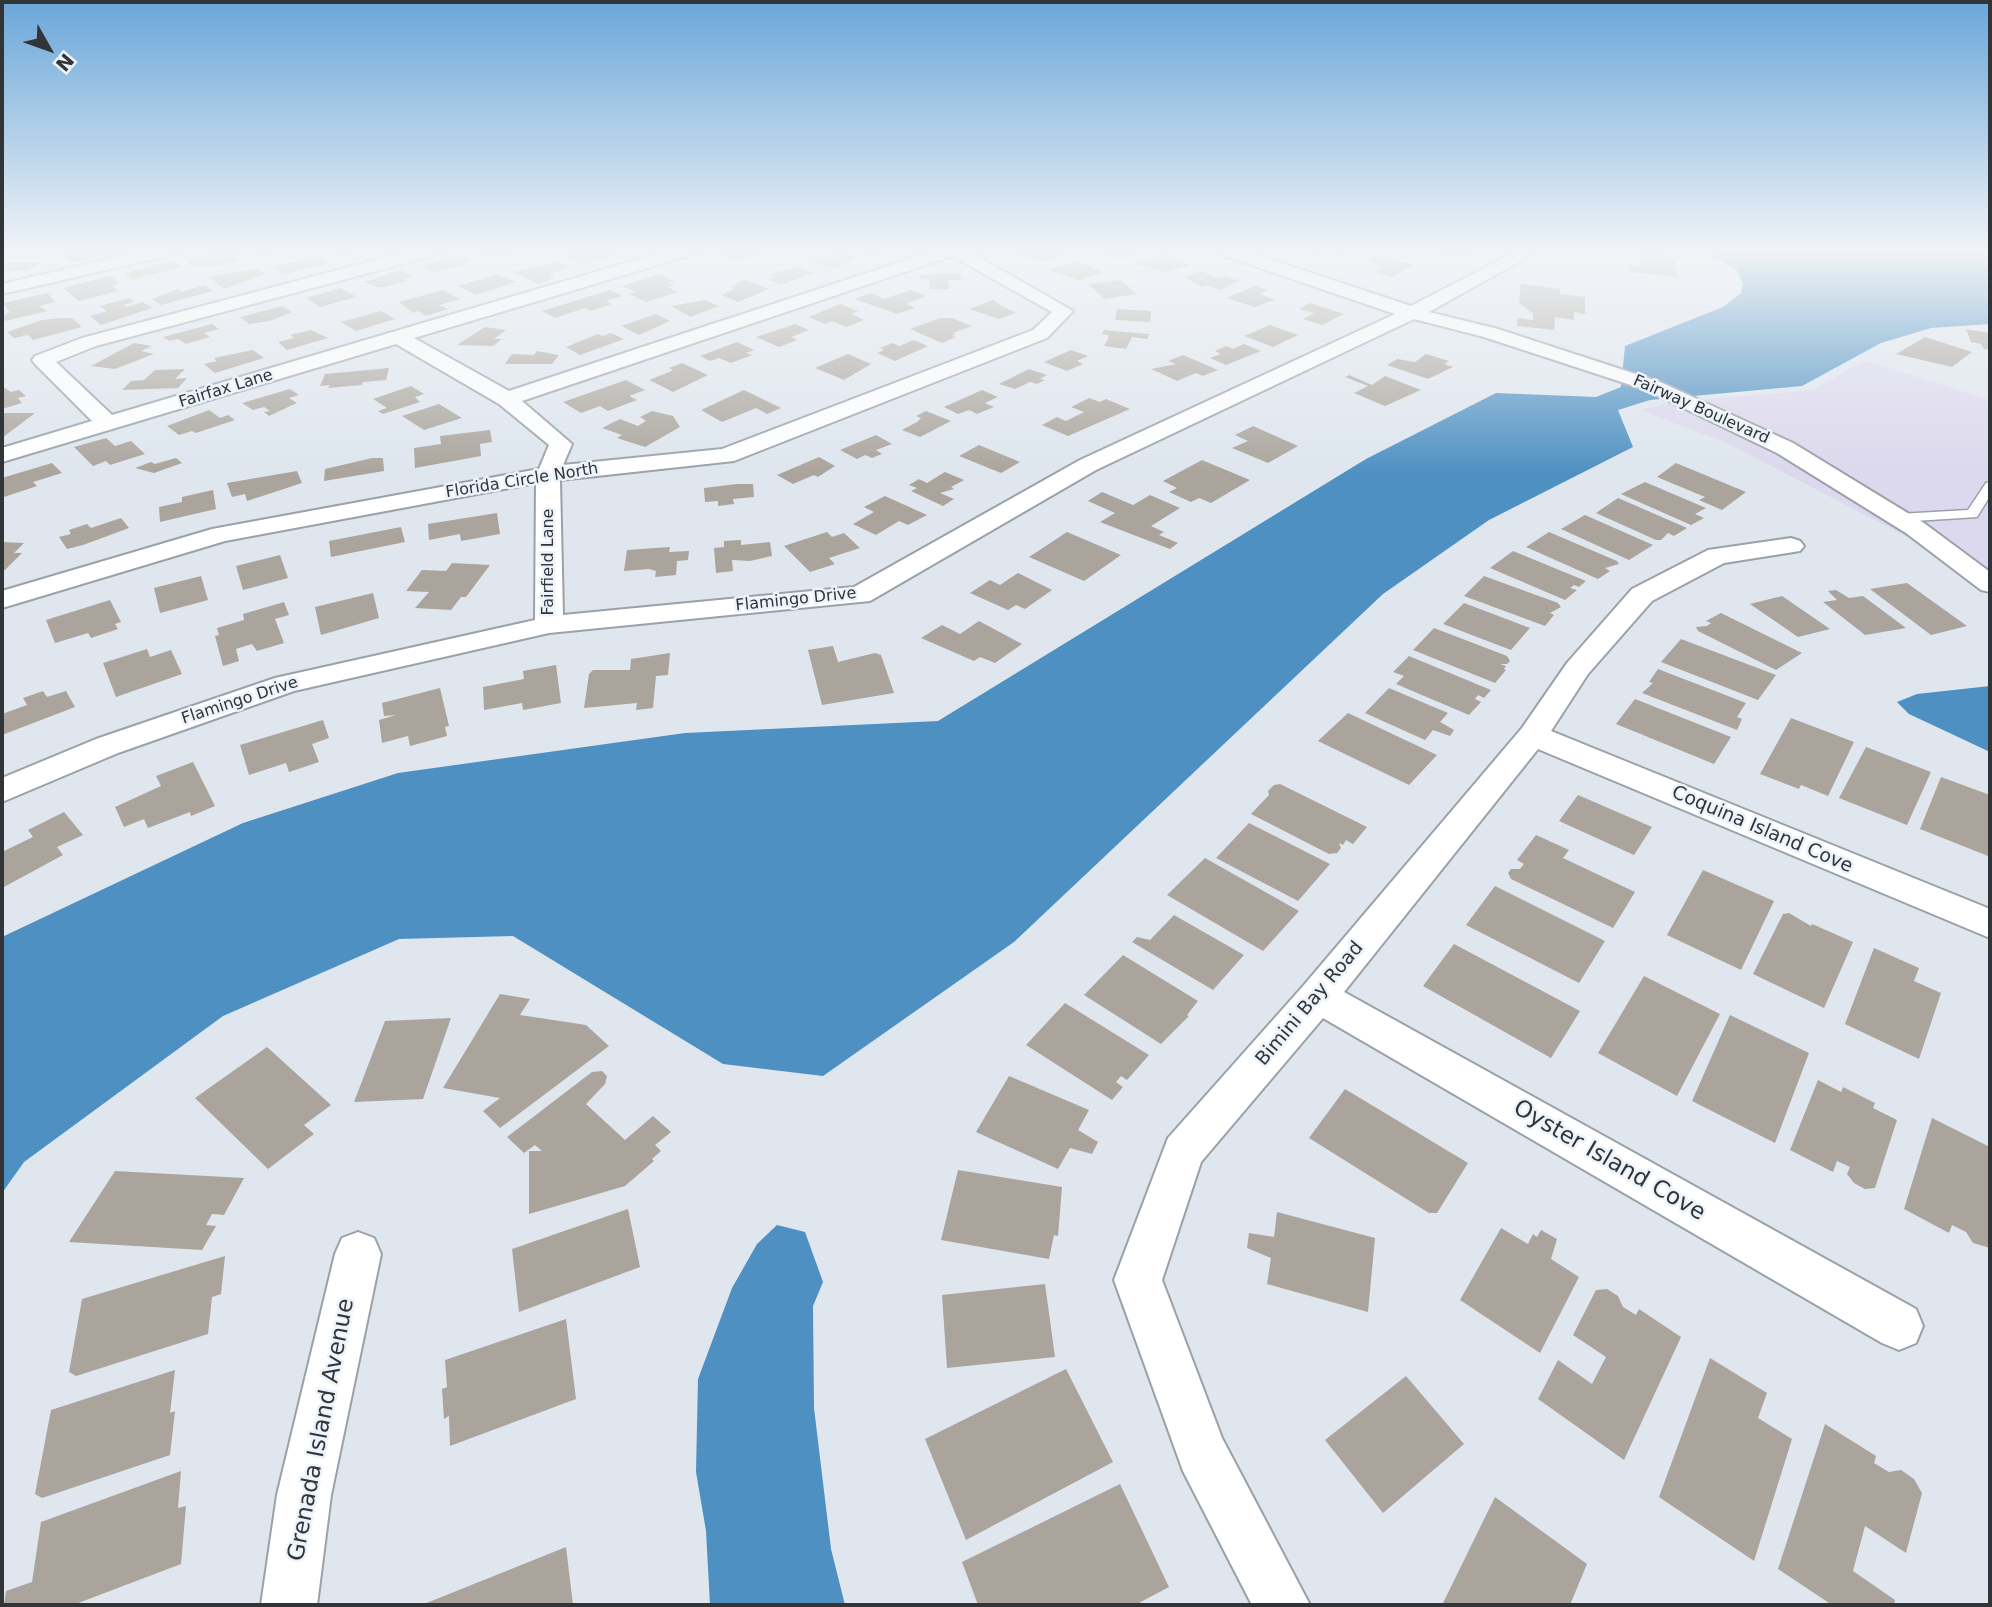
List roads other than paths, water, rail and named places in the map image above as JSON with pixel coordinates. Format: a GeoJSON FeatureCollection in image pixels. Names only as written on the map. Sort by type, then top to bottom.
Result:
{"type":"FeatureCollection","features":[{"type":"Feature","properties":{"kind":"street"},"geometry":{"type":"LineString","coordinates":[[108,424],[42,360],[89,342],[157,324]]}},
{"type":"Feature","properties":{"kind":"street","name":"Fairfax Lane"},"geometry":{"type":"LineString","coordinates":[[2,455],[441,324]]}},
{"type":"Feature","properties":{"kind":"street"},"geometry":{"type":"LineString","coordinates":[[507,399],[732,324]]}},
{"type":"Feature","properties":{"kind":"street","name":"Florida Circle North"},"geometry":{"type":"LineString","coordinates":[[2,600],[221,534],[548,474],[726,457],[1040,334],[1051,324]]}},
{"type":"Feature","properties":{"kind":"street","name":"Flamingo Drive"},"geometry":{"type":"LineString","coordinates":[[2,791],[107,746],[286,684],[549,625],[860,595],[1087,465],[1388,324]]}},
{"type":"Feature","properties":{"kind":"street","name":"Fairway Boulevard"},"geometry":{"type":"LineString","coordinates":[[1451,324],[1584,361],[1653,386],[1718,415],[1785,448],[1899,518],[1990,584]]}},
{"type":"Feature","properties":{"kind":"street","name":"Fairfield Lane"},"geometry":{"type":"LineString","coordinates":[[398,337],[507,399],[561,444],[548,474],[549,625]]}},
{"type":"Feature","properties":{"kind":"street","name":"Bimini Bay Road"},"geometry":{"type":"LineString","coordinates":[[1282,1605],[1201,1453],[1138,1280],[1183,1152],[1318,996],[1533,734],[1577,669],[1642,595],[1717,556],[1791,545]]}},
{"type":"Feature","properties":{"kind":"street","name":"Coquina Island Cove"},"geometry":{"type":"LineString","coordinates":[[1533,734],[1990,925]]}},
{"type":"Feature","properties":{"kind":"street","name":"Oyster Island Cove"},"geometry":{"type":"LineString","coordinates":[[1318,996],[1899,1326]]}},
{"type":"Feature","properties":{"kind":"street","name":"Grenada Island Avenue"},"geometry":{"type":"LineString","coordinates":[[289,1605],[304,1495],[358,1254]]}},
{"type":"Feature","properties":{"kind":"lane"},"geometry":{"type":"LineString","coordinates":[[1972,514],[1990,486]]}},
{"type":"Feature","properties":{"kind":"lane"},"geometry":{"type":"LineString","coordinates":[[1899,518],[1972,514],[1990,519]]}},
{"type":"Feature","properties":{"kind":"water"},"geometry":{"type":"Polygon","coordinates":[[[1680,324],[1990,324],[1931,328],[1881,343],[1802,386],[1650,400],[1618,410],[1633,447],[1489,520],[1383,594],[1014,942],[823,1076],[723,1064],[513,936],[399,939],[223,1016],[24,1162],[2,1193],[2,937],[243,823],[398,773],[685,733],[938,721],[1366,459],[1496,393],[1596,397],[1621,387],[1625,346],[1680,324]]]}},
{"type":"Feature","properties":{"kind":"water"},"geometry":{"type":"Polygon","coordinates":[[[1990,686],[1990,752],[1909,714],[1897,702],[1917,694],[1990,686]]]}},
{"type":"Feature","properties":{"kind":"water"},"geometry":{"type":"Polygon","coordinates":[[[777,1225],[805,1232],[823,1282],[813,1306],[814,1408],[831,1549],[845,1605],[710,1605],[706,1531],[696,1472],[698,1379],[732,1288],[757,1244],[777,1225]]]}}]}
